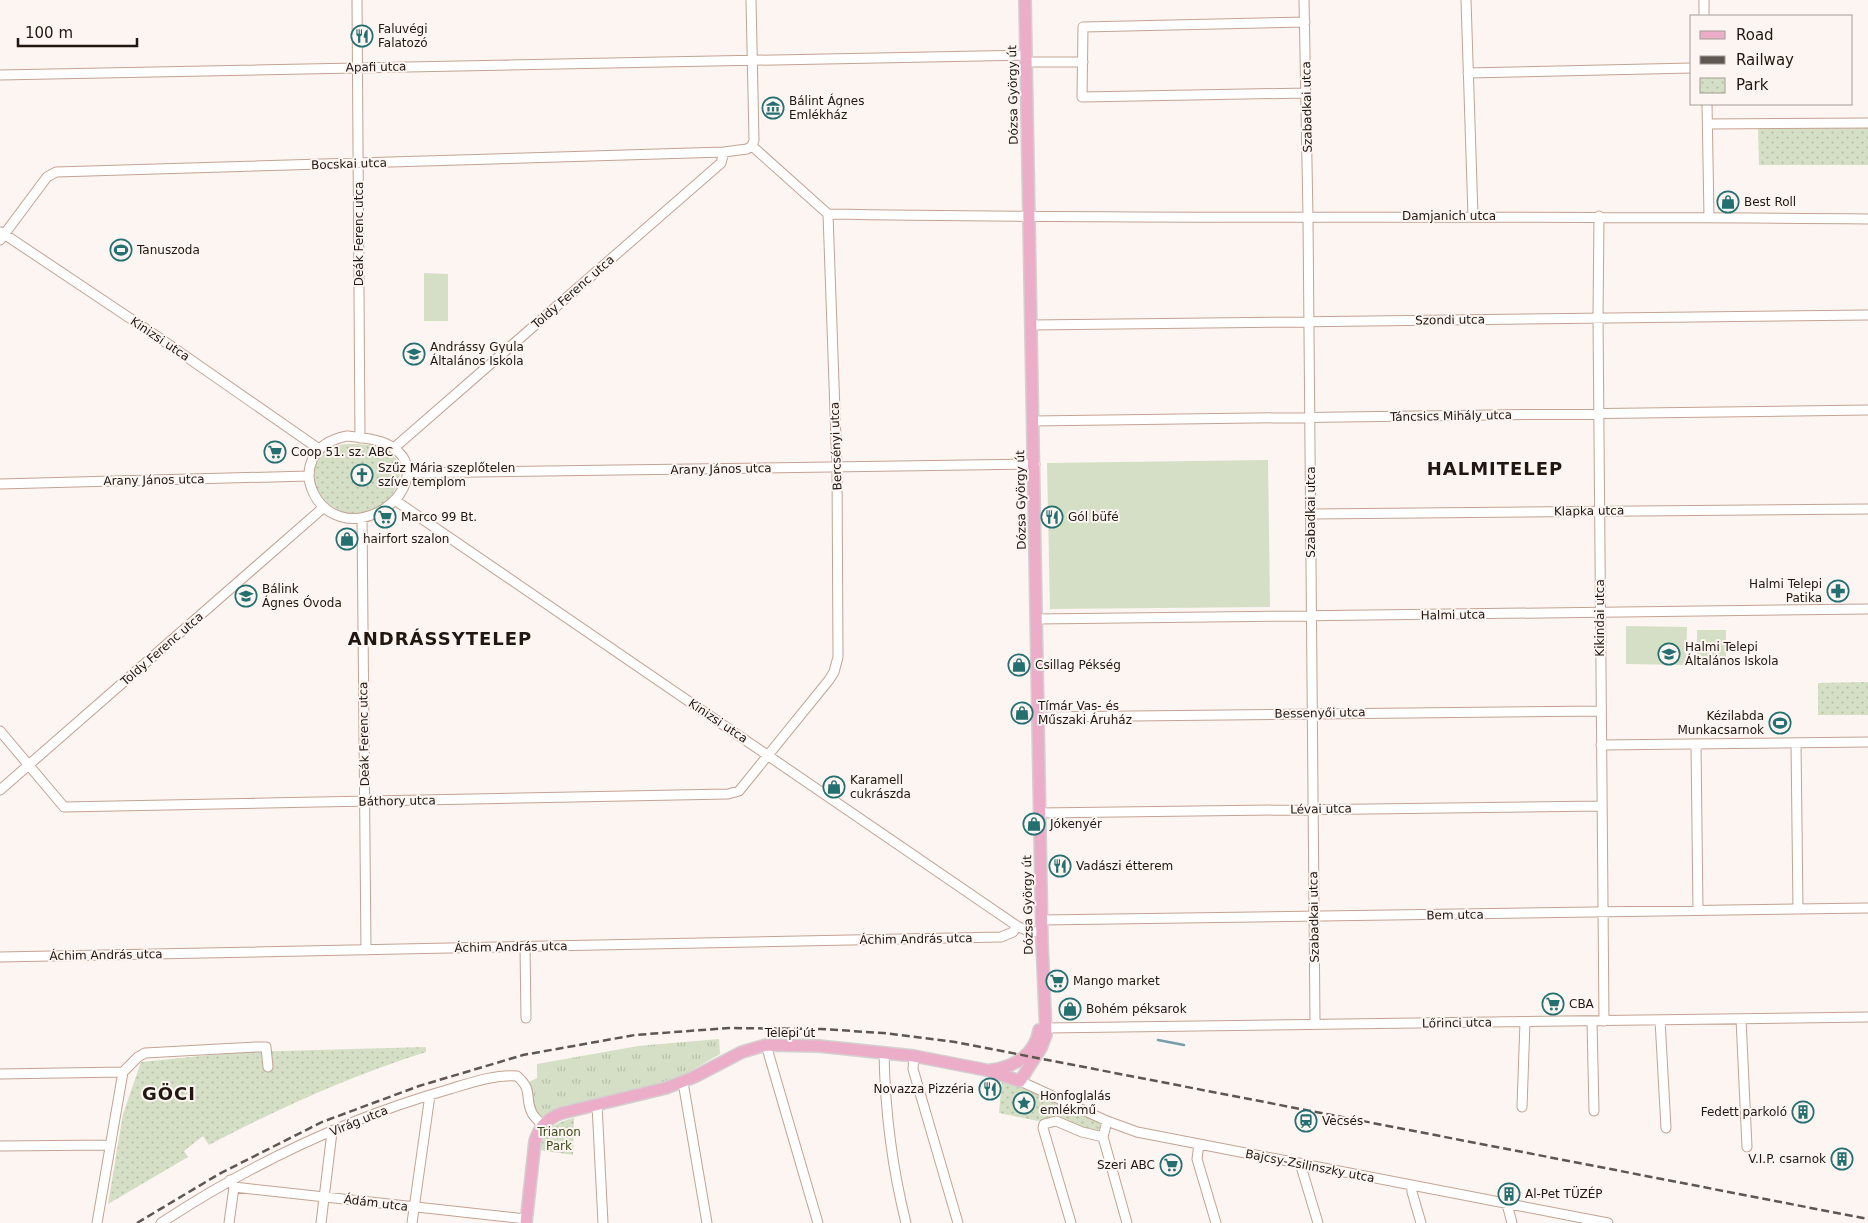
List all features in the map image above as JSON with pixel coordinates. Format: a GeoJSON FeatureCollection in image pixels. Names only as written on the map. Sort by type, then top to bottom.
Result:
{"type":"FeatureCollection","features":[{"type":"Feature","properties":{"kind":"main road","name":"Dózsa György út"},"geometry":{"type":"LineString","coordinates":[[1020,1081],[1041,1048],[1047,1028],[1044,1000],[1042,926],[1035,464],[1024,0]]}},
{"type":"Feature","properties":{"kind":"main road","name":"Dózsa György út"},"geometry":{"type":"LineString","coordinates":[[1018,1063],[1029,1051],[1038,1036],[1044,1000]]}},
{"type":"Feature","properties":{"kind":"main road","name":"Telepi út"},"geometry":{"type":"LineString","coordinates":[[542,1125],[562,1113],[683,1082],[731,1056],[766,1045],[819,1046],[914,1056],[986,1070],[1020,1081]]}},
{"type":"Feature","properties":{"kind":"main road"},"geometry":{"type":"LineString","coordinates":[[986,1070],[1018,1063],[1020,1081]]}},
{"type":"Feature","properties":{"kind":"main road"},"geometry":{"type":"LineString","coordinates":[[526,1221],[536,1135],[542,1125]]}},
{"type":"Feature","properties":{"kind":"street","name":"Deák Ferenc utca"},"geometry":{"type":"LineString","coordinates":[[357,0],[360,438]]}},
{"type":"Feature","properties":{"kind":"street"},"geometry":{"type":"LineString","coordinates":[[724,152],[747,149],[752,146],[754,140],[751,0]]}},
{"type":"Feature","properties":{"kind":"street","name":"Szabadkai utca"},"geometry":{"type":"LineString","coordinates":[[1304,0],[1308,217],[1315,1024]]}},
{"type":"Feature","properties":{"kind":"street"},"geometry":{"type":"LineString","coordinates":[[1466,0],[1473,216]]}},
{"type":"Feature","properties":{"kind":"street"},"geometry":{"type":"LineString","coordinates":[[1704,0],[1704,15]]}},
{"type":"Feature","properties":{"kind":"street"},"geometry":{"type":"LineString","coordinates":[[1305,22],[1082,27],[1082,97],[1306,93]]}},
{"type":"Feature","properties":{"kind":"street","name":"Apafi utca"},"geometry":{"type":"LineString","coordinates":[[0,75],[753,59],[1026,58],[1083,62]]}},
{"type":"Feature","properties":{"kind":"street"},"geometry":{"type":"LineString","coordinates":[[1468,73],[1690,68]]}},
{"type":"Feature","properties":{"kind":"street"},"geometry":{"type":"LineString","coordinates":[[1707,105],[1708,217]]}},
{"type":"Feature","properties":{"kind":"street"},"geometry":{"type":"LineString","coordinates":[[1708,124],[1868,123]]}},
{"type":"Feature","properties":{"kind":"street"},"geometry":{"type":"LineString","coordinates":[[752,146],[828,214]]}},
{"type":"Feature","properties":{"kind":"street","name":"Bocskai utca"},"geometry":{"type":"LineString","coordinates":[[2,235],[47,176],[56,172],[724,152]]}},
{"type":"Feature","properties":{"kind":"street","name":"Toldy Ferenc utca"},"geometry":{"type":"LineString","coordinates":[[394,448],[721,163],[724,152]]}},
{"type":"Feature","properties":{"kind":"street","name":"Damjanich utca"},"geometry":{"type":"LineString","coordinates":[[828,214],[1030,218],[1599,216],[1868,219]]}},
{"type":"Feature","properties":{"kind":"street","name":"Bercsényi utca"},"geometry":{"type":"LineString","coordinates":[[768,756],[829,680],[837,665],[837,468],[828,214]]}},
{"type":"Feature","properties":{"kind":"street","name":"Kikindai utca"},"geometry":{"type":"LineString","coordinates":[[1599,216],[1598,414],[1604,1021]]}},
{"type":"Feature","properties":{"kind":"street","name":"Kinizsi utca"},"geometry":{"type":"LineString","coordinates":[[2,235],[158,337],[319,449]]}},
{"type":"Feature","properties":{"kind":"street","name":"Szondi utca"},"geometry":{"type":"LineString","coordinates":[[1032,325],[1868,315]]}},
{"type":"Feature","properties":{"kind":"street","name":"Táncsics Mihály utca"},"geometry":{"type":"LineString","coordinates":[[1034,421],[1868,410]]}},
{"type":"Feature","properties":{"kind":"street"},"geometry":{"type":"LineString","coordinates":[[347,436],[394,448],[406,464],[408,473],[405,488],[396,501],[376,513],[362,518],[339,517],[324,507],[314,494],[309,476],[311,462],[319,449],[332,439],[347,436]]}},
{"type":"Feature","properties":{"kind":"street","name":"Arany János utca"},"geometry":{"type":"LineString","coordinates":[[408,473],[1035,464]]}},
{"type":"Feature","properties":{"kind":"street","name":"Arany János utca"},"geometry":{"type":"LineString","coordinates":[[0,484],[309,476]]}},
{"type":"Feature","properties":{"kind":"street","name":"Kinizsi utca"},"geometry":{"type":"LineString","coordinates":[[396,501],[1017,926],[1030,932],[1042,926]]}},
{"type":"Feature","properties":{"kind":"street","name":"Toldy Ferenc utca"},"geometry":{"type":"LineString","coordinates":[[0,790],[324,507]]}},
{"type":"Feature","properties":{"kind":"street","name":"Klapka utca"},"geometry":{"type":"LineString","coordinates":[[1311,514],[1868,509]]}},
{"type":"Feature","properties":{"kind":"street","name":"Deák Ferenc utca"},"geometry":{"type":"LineString","coordinates":[[362,518],[366,950]]}},
{"type":"Feature","properties":{"kind":"street","name":"Halmi utca"},"geometry":{"type":"LineString","coordinates":[[1037,619],[1868,609]]}},
{"type":"Feature","properties":{"kind":"street","name":"Bessenyői utca"},"geometry":{"type":"LineString","coordinates":[[1039,717],[1601,710]]}},
{"type":"Feature","properties":{"kind":"street","name":"Báthory utca"},"geometry":{"type":"LineString","coordinates":[[0,732],[64,807],[728,794],[739,791],[744,787],[768,756]]}},
{"type":"Feature","properties":{"kind":"street"},"geometry":{"type":"LineString","coordinates":[[1601,745],[1868,742]]}},
{"type":"Feature","properties":{"kind":"street"},"geometry":{"type":"LineString","coordinates":[[1796,743],[1798,909]]}},
{"type":"Feature","properties":{"kind":"street"},"geometry":{"type":"LineString","coordinates":[[1696,744],[1698,910]]}},
{"type":"Feature","properties":{"kind":"street","name":"Lévai utca"},"geometry":{"type":"LineString","coordinates":[[1040,813],[1602,806]]}},
{"type":"Feature","properties":{"kind":"street","name":"Bem utca"},"geometry":{"type":"LineString","coordinates":[[1042,926],[1314,916],[1868,908]]}},
{"type":"Feature","properties":{"kind":"street","name":"Áchim András utca"},"geometry":{"type":"LineString","coordinates":[[0,957],[1001,937],[1013,932],[1017,926]]}},
{"type":"Feature","properties":{"kind":"street"},"geometry":{"type":"LineString","coordinates":[[526,946],[526,1018]]}},
{"type":"Feature","properties":{"kind":"street","name":"Lőrinci utca"},"geometry":{"type":"LineString","coordinates":[[1047,1028],[1868,1017]]}},
{"type":"Feature","properties":{"kind":"street"},"geometry":{"type":"LineString","coordinates":[[1741,1019],[1747,1147]]}},
{"type":"Feature","properties":{"kind":"street"},"geometry":{"type":"LineString","coordinates":[[1660,1020],[1666,1128]]}},
{"type":"Feature","properties":{"kind":"street"},"geometry":{"type":"LineString","coordinates":[[1592,1021],[1594,1111]]}},
{"type":"Feature","properties":{"kind":"street"},"geometry":{"type":"LineString","coordinates":[[1522,1107],[1525,1022]]}},
{"type":"Feature","properties":{"kind":"street"},"geometry":{"type":"LineString","coordinates":[[766,1045],[818,1223]]}},
{"type":"Feature","properties":{"kind":"street"},"geometry":{"type":"LineString","coordinates":[[97,1223],[123,1072],[138,1057],[145,1053],[202,1049],[266,1048],[268,1067]]}},
{"type":"Feature","properties":{"kind":"street"},"geometry":{"type":"LineString","coordinates":[[884,1053],[884,1087],[893,1173],[906,1223]]}},
{"type":"Feature","properties":{"kind":"street"},"geometry":{"type":"LineString","coordinates":[[914,1056],[913,1069],[958,1223]]}},
{"type":"Feature","properties":{"kind":"street"},"geometry":{"type":"LineString","coordinates":[[0,1074],[123,1072]]}},
{"type":"Feature","properties":{"kind":"street","name":"Virág utca"},"geometry":{"type":"LineString","coordinates":[[161,1223],[232,1183],[332,1132],[367,1117],[478,1081],[517,1076],[524,1082],[529,1094],[531,1112],[542,1125]]}},
{"type":"Feature","properties":{"kind":"street","name":"Bajcsy-Zsilinszky utca"},"geometry":{"type":"LineString","coordinates":[[1020,1081],[1107,1121],[1137,1132],[1608,1223]]}},
{"type":"Feature","properties":{"kind":"street"},"geometry":{"type":"LineString","coordinates":[[683,1082],[707,1223]]}},
{"type":"Feature","properties":{"kind":"street"},"geometry":{"type":"LineString","coordinates":[[412,1223],[430,1095]]}},
{"type":"Feature","properties":{"kind":"street"},"geometry":{"type":"LineString","coordinates":[[597,1105],[603,1223]]}},
{"type":"Feature","properties":{"kind":"street"},"geometry":{"type":"LineString","coordinates":[[1071,1223],[1043,1128],[1046,1122],[1056,1121],[1082,1132],[1103,1137]]}},
{"type":"Feature","properties":{"kind":"street"},"geometry":{"type":"LineString","coordinates":[[1107,1121],[1103,1137],[1127,1223]]}},
{"type":"Feature","properties":{"kind":"street"},"geometry":{"type":"LineString","coordinates":[[321,1223],[332,1132]]}},
{"type":"Feature","properties":{"kind":"street"},"geometry":{"type":"LineString","coordinates":[[1200,1144],[1197,1159],[1216,1223]]}},
{"type":"Feature","properties":{"kind":"street"},"geometry":{"type":"LineString","coordinates":[[0,1146],[110,1145]]}},
{"type":"Feature","properties":{"kind":"street"},"geometry":{"type":"LineString","coordinates":[[1300,1164],[1318,1223]]}},
{"type":"Feature","properties":{"kind":"street"},"geometry":{"type":"LineString","coordinates":[[229,1223],[232,1183]]}},
{"type":"Feature","properties":{"kind":"street","name":"Ádám utca"},"geometry":{"type":"LineString","coordinates":[[232,1183],[526,1221]]}},
{"type":"Feature","properties":{"kind":"street"},"geometry":{"type":"LineString","coordinates":[[1412,1185],[1412,1192],[1421,1223]]}},
{"type":"Feature","properties":{"kind":"street"},"geometry":{"type":"LineString","coordinates":[[1507,1204],[1512,1223]]}},
{"type":"Feature","properties":{"kind":"green space"},"geometry":{"type":"Polygon","coordinates":[[[1868,125],[1868,165],[1759,165],[1758,127],[1868,125]]]}},
{"type":"Feature","properties":{"kind":"green space"},"geometry":{"type":"Polygon","coordinates":[[[424,273],[448,274],[448,321],[424,321],[424,273]]]}},
{"type":"Feature","properties":{"kind":"green space"},"geometry":{"type":"Polygon","coordinates":[[[345,444],[382,448],[394,456],[399,464],[400,473],[394,491],[389,499],[373,510],[354,514],[338,510],[325,501],[317,488],[314,474],[317,461],[327,450],[345,444]]]}},
{"type":"Feature","properties":{"kind":"green space"},"geometry":{"type":"Polygon","coordinates":[[[1268,460],[1270,607],[1050,609],[1047,463],[1268,460]]]}},
{"type":"Feature","properties":{"kind":"green space"},"geometry":{"type":"Polygon","coordinates":[[[1626,626],[1687,627],[1686,665],[1626,664],[1626,626]]]}},
{"type":"Feature","properties":{"kind":"green space"},"geometry":{"type":"Polygon","coordinates":[[[1697,630],[1726,630],[1726,665],[1697,665],[1697,630]]]}},
{"type":"Feature","properties":{"kind":"green space"},"geometry":{"type":"Polygon","coordinates":[[[1868,682],[1868,715],[1818,715],[1818,683],[1868,682]]]}},
{"type":"Feature","properties":{"kind":"green space"},"geometry":{"type":"Polygon","coordinates":[[[719,1039],[720,1054],[675,1080],[543,1116],[536,1123],[527,1083],[537,1078],[537,1064],[638,1046],[719,1039]]]}},
{"type":"Feature","properties":{"kind":"green space","name":"GÖCI"},"geometry":{"type":"Polygon","coordinates":[[[426,1047],[426,1052],[370,1071],[316,1094],[262,1118],[209,1145],[203,1136],[184,1151],[188,1157],[108,1204],[123,1114],[141,1062],[241,1052],[426,1047]]]}},
{"type":"Feature","properties":{"kind":"green space"},"geometry":{"type":"Polygon","coordinates":[[[1002,1079],[1099,1121],[1101,1126],[1097,1132],[1077,1127],[1056,1117],[1038,1121],[999,1113],[1002,1079]]]}},
{"type":"Feature","properties":{"kind":"green space","name":"Trianon Park"},"geometry":{"type":"Polygon","coordinates":[[[574,1118],[573,1155],[539,1150],[544,1137],[551,1128],[561,1122],[574,1118]]]}},
{"type":"Feature","properties":{"kind":"waterway"},"geometry":{"type":"LineString","coordinates":[[1158,1040],[1184,1045]]}},
{"type":"Feature","properties":{"kind":"railway"},"geometry":{"type":"LineString","coordinates":[[137,1223],[219,1174],[322,1122],[419,1086],[523,1055],[635,1035],[729,1028],[821,1029],[883,1033],[955,1042],[1868,1219]]}},
{"type":"Feature","properties":{"kind":"place","name":"Faluvégi Falatozó"},"geometry":{"type":"Point","coordinates":[362,36]}},
{"type":"Feature","properties":{"kind":"place","name":"Bálint Ágnes Emlékház"},"geometry":{"type":"Point","coordinates":[773,108]}},
{"type":"Feature","properties":{"kind":"place","name":"Best Roll"},"geometry":{"type":"Point","coordinates":[1728,202]}},
{"type":"Feature","properties":{"kind":"place","name":"Tanuszoda"},"geometry":{"type":"Point","coordinates":[121,250]}},
{"type":"Feature","properties":{"kind":"place","name":"Andrássy Gyula Általános Iskola"},"geometry":{"type":"Point","coordinates":[414,354]}},
{"type":"Feature","properties":{"kind":"place","name":"Coop 51. sz. ABC"},"geometry":{"type":"Point","coordinates":[275,452]}},
{"type":"Feature","properties":{"kind":"place","name":"Szűz Mária szeplőtelen szíve templom"},"geometry":{"type":"Point","coordinates":[362,475]}},
{"type":"Feature","properties":{"kind":"place","name":"Marco 99 Bt."},"geometry":{"type":"Point","coordinates":[385,517]}},
{"type":"Feature","properties":{"kind":"place","name":"Gól büfé"},"geometry":{"type":"Point","coordinates":[1052,517]}},
{"type":"Feature","properties":{"kind":"place","name":"hairfort szalon"},"geometry":{"type":"Point","coordinates":[347,539]}},
{"type":"Feature","properties":{"kind":"place","name":"Halmi Telepi Patika"},"geometry":{"type":"Point","coordinates":[1838,591]}},
{"type":"Feature","properties":{"kind":"place","name":"Bálink Ágnes Óvoda"},"geometry":{"type":"Point","coordinates":[246,596]}},
{"type":"Feature","properties":{"kind":"place","name":"Halmi Telepi Általános Iskola"},"geometry":{"type":"Point","coordinates":[1669,654]}},
{"type":"Feature","properties":{"kind":"place","name":"Csillag Pékség"},"geometry":{"type":"Point","coordinates":[1019,665]}},
{"type":"Feature","properties":{"kind":"place","name":"Tímár Vas- és Műszaki Áruház"},"geometry":{"type":"Point","coordinates":[1022,713]}},
{"type":"Feature","properties":{"kind":"place","name":"Kézilabda Munkacsarnok"},"geometry":{"type":"Point","coordinates":[1780,723]}},
{"type":"Feature","properties":{"kind":"place","name":"Karamell cukrászda"},"geometry":{"type":"Point","coordinates":[834,787]}},
{"type":"Feature","properties":{"kind":"place","name":"Jókenyér"},"geometry":{"type":"Point","coordinates":[1034,824]}},
{"type":"Feature","properties":{"kind":"place","name":"Vadászi étterem"},"geometry":{"type":"Point","coordinates":[1060,866]}},
{"type":"Feature","properties":{"kind":"place","name":"Mango market"},"geometry":{"type":"Point","coordinates":[1057,981]}},
{"type":"Feature","properties":{"kind":"place","name":"CBA"},"geometry":{"type":"Point","coordinates":[1553,1004]}},
{"type":"Feature","properties":{"kind":"place","name":"Bohém péksarok"},"geometry":{"type":"Point","coordinates":[1070,1009]}},
{"type":"Feature","properties":{"kind":"place","name":"Novazza Pizzéria"},"geometry":{"type":"Point","coordinates":[990,1089]}},
{"type":"Feature","properties":{"kind":"place","name":"Honfoglalás emlékmű"},"geometry":{"type":"Point","coordinates":[1024,1103]}},
{"type":"Feature","properties":{"kind":"place","name":"Fedett parkoló"},"geometry":{"type":"Point","coordinates":[1803,1112]}},
{"type":"Feature","properties":{"kind":"place","name":"Vecsés"},"geometry":{"type":"Point","coordinates":[1306,1121]}},
{"type":"Feature","properties":{"kind":"place","name":"V.I.P. csarnok"},"geometry":{"type":"Point","coordinates":[1842,1159]}},
{"type":"Feature","properties":{"kind":"place","name":"Szeri ABC"},"geometry":{"type":"Point","coordinates":[1171,1165]}},
{"type":"Feature","properties":{"kind":"place","name":"Al-Pet TÜZÉP"},"geometry":{"type":"Point","coordinates":[1509,1194]}},
{"type":"Feature","properties":{"kind":"district","name":"HALMITELEP"},"geometry":{"type":"Point","coordinates":[1495,468]}},
{"type":"Feature","properties":{"kind":"district","name":"ANDRÁSSYTELEP"},"geometry":{"type":"Point","coordinates":[440,638]}},
{"type":"Feature","properties":{"kind":"district","name":"GÖCI"},"geometry":{"type":"Point","coordinates":[169,1093]}}]}
